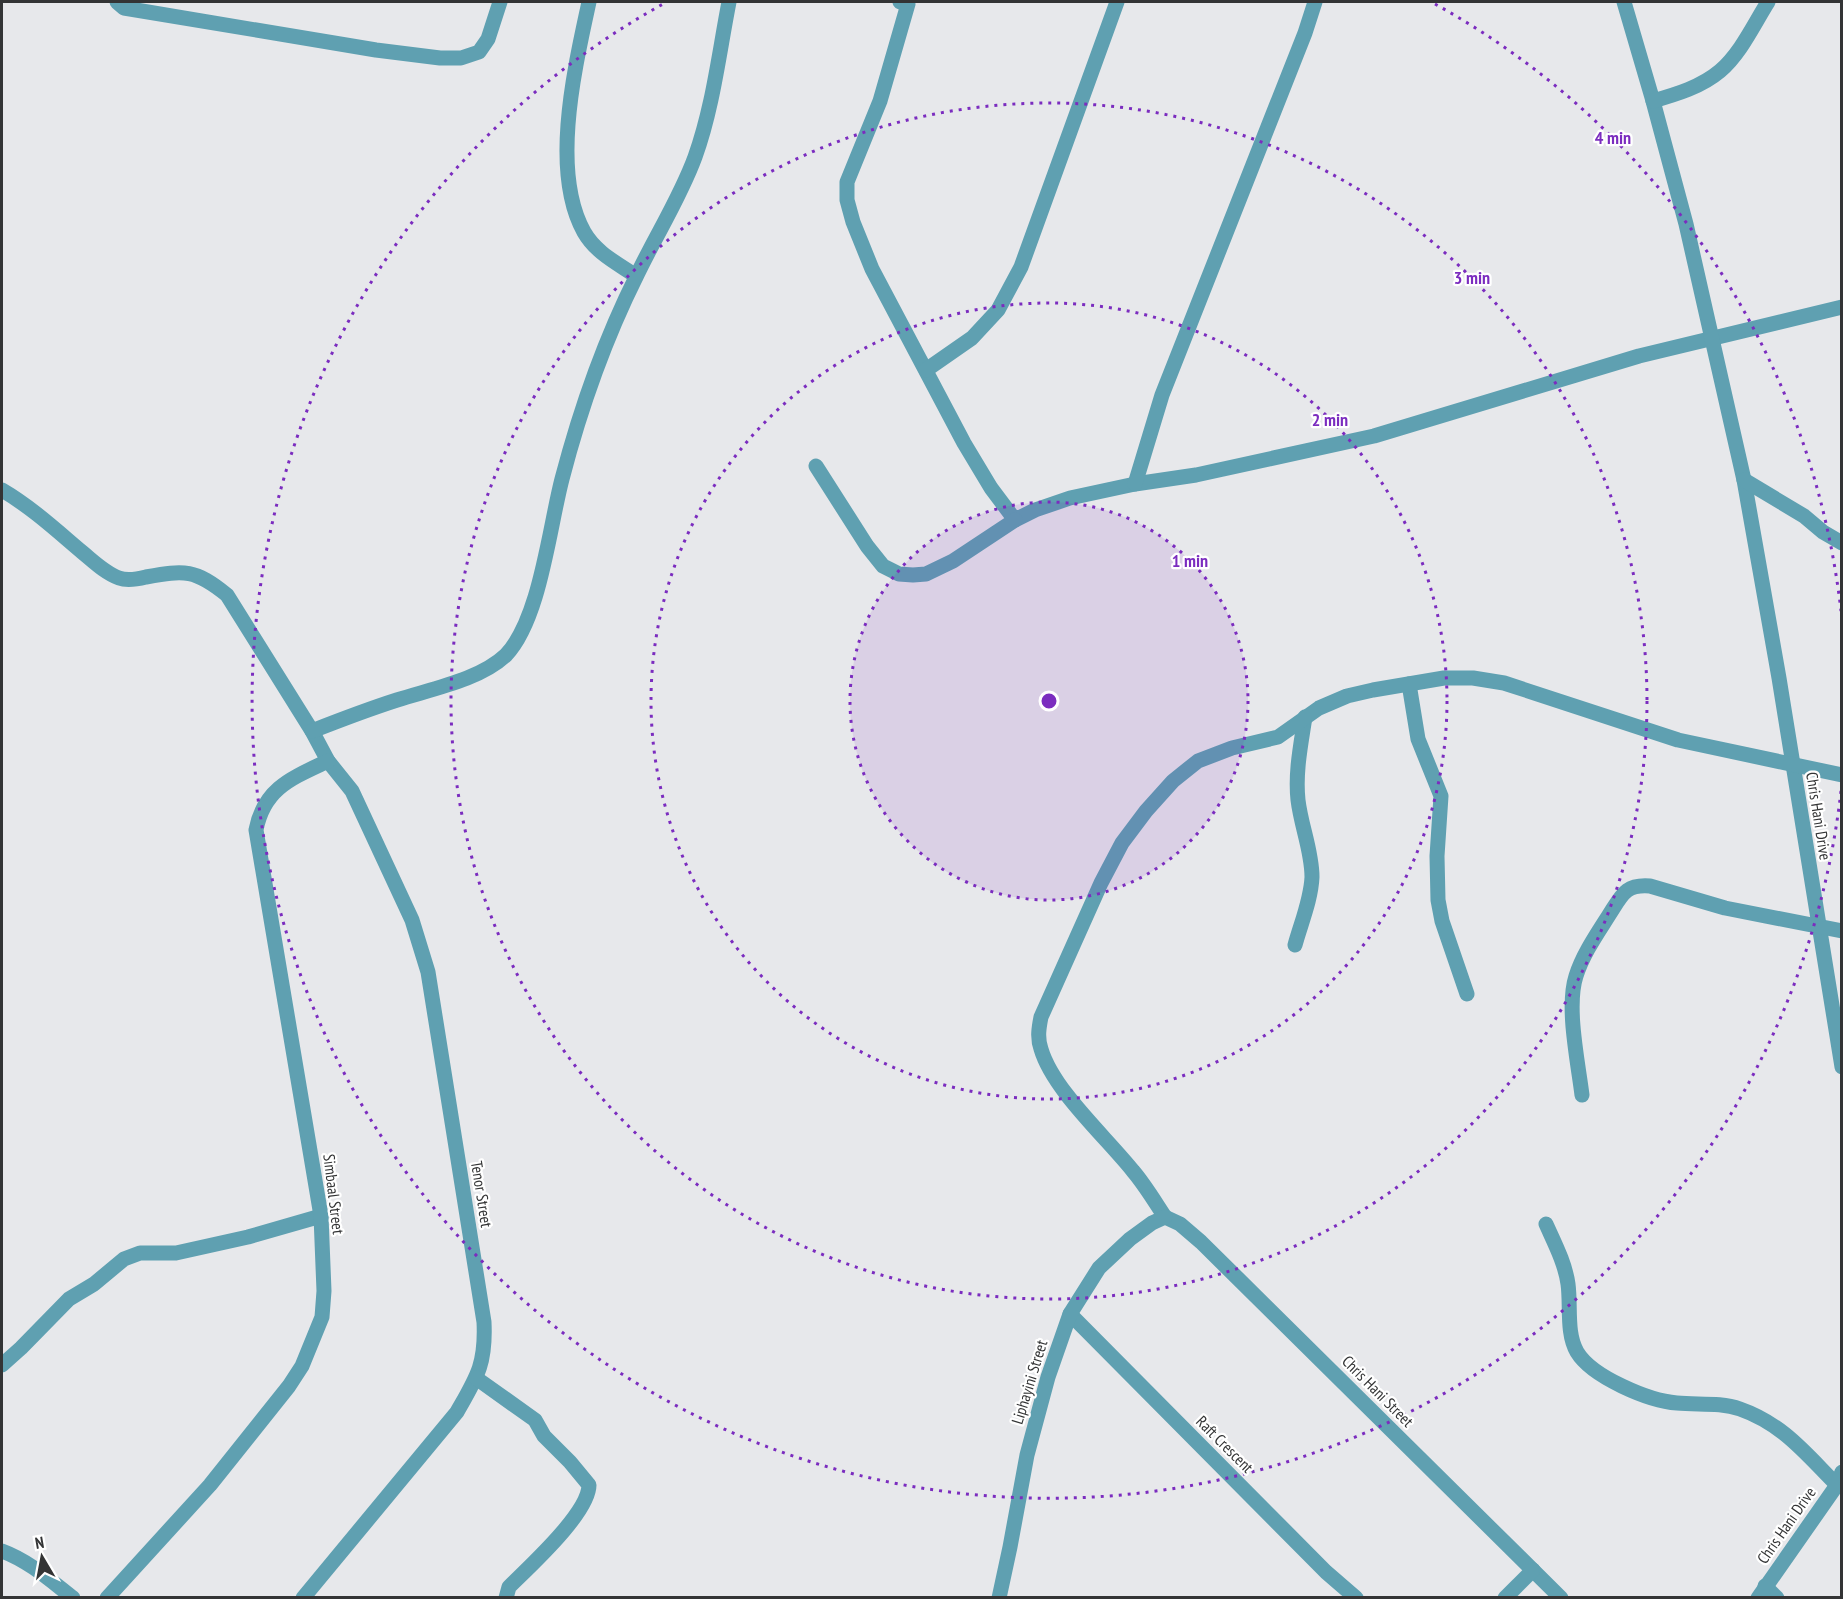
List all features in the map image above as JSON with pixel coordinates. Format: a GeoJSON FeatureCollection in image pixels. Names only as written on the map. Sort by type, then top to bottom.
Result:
{"type":"FeatureCollection","features":[{"type":"Feature","properties":{"kind":"street"},"geometry":{"type":"LineString","coordinates":[[117,2],[124,8],[375,50],[440,58],[461,58],[480,51],[488,39],[500,2]]}},
{"type":"Feature","properties":{"kind":"street"},"geometry":{"type":"LineString","coordinates":[[589,2],[570,105],[567,147],[569,181],[575,210],[585,233],[600,252],[636,276]]}},
{"type":"Feature","properties":{"kind":"street"},"geometry":{"type":"LineString","coordinates":[[312,730],[473,674],[504,656],[525,628],[532,608],[562,479],[577,428],[606,347],[636,276],[673,209],[695,159],[707,122],[729,2]]}},
{"type":"Feature","properties":{"kind":"street"},"geometry":{"type":"LineString","coordinates":[[906,2],[880,101],[847,182],[847,200],[853,222],[872,269],[964,443],[991,488],[1015,520]]}},
{"type":"Feature","properties":{"kind":"street"},"geometry":{"type":"LineString","coordinates":[[926,370],[972,338],[998,310],[1021,267],[1117,2]]}},
{"type":"Feature","properties":{"kind":"street"},"geometry":{"type":"LineString","coordinates":[[1135,484],[1162,395],[1305,33],[1315,2]]}},
{"type":"Feature","properties":{"kind":"street","name":"Chris Hani Drive"},"geometry":{"type":"LineString","coordinates":[[1624,2],[1653,100],[1713,338],[1744,480],[1779,678],[1842,1067]]}},
{"type":"Feature","properties":{"kind":"street"},"geometry":{"type":"LineString","coordinates":[[1653,100],[1680,93],[1721,70],[1733,56],[1768,2]]}},
{"type":"Feature","properties":{"kind":"street"},"geometry":{"type":"LineString","coordinates":[[816,466],[867,546],[884,566],[899,574],[926,574],[953,561],[1015,520],[1035,510],[1070,498],[1135,484],[1196,476],[1374,436],[1540,388],[1639,356],[1842,307]]}},
{"type":"Feature","properties":{"kind":"street"},"geometry":{"type":"LineString","coordinates":[[1744,480],[1804,516],[1823,532],[1842,543]]}},
{"type":"Feature","properties":{"kind":"street","name":"Tenor Street"},"geometry":{"type":"LineString","coordinates":[[2,490],[20,501],[100,567],[121,579],[130,580],[182,572],[193,574],[213,584],[227,595],[312,730],[328,760],[352,791],[412,920],[428,972],[484,1322],[485,1344],[482,1363],[457,1412],[303,1598]]}},
{"type":"Feature","properties":{"kind":"street"},"geometry":{"type":"LineString","coordinates":[[1165,1217],[1134,1171],[1098,1132],[1049,1068],[1040,1048],[1038,1030],[1041,1017],[1101,883],[1122,843],[1173,781],[1198,761],[1232,748],[1278,737],[1305,717],[1347,696],[1444,678],[1473,678],[1504,682],[1678,740],[1842,775]]}},
{"type":"Feature","properties":{"kind":"street"},"geometry":{"type":"LineString","coordinates":[[1409,684],[1418,739],[1441,796],[1437,856],[1438,900],[1442,921],[1467,994]]}},
{"type":"Feature","properties":{"kind":"street"},"geometry":{"type":"LineString","coordinates":[[1294,945],[1309,897],[1312,877],[1298,800],[1297,776],[1305,717]]}},
{"type":"Feature","properties":{"kind":"street","name":"Simbaal Street"},"geometry":{"type":"LineString","coordinates":[[107,1598],[210,1485],[289,1386],[302,1366],[322,1317],[324,1291],[321,1216],[256,830],[259,812],[271,795],[291,778],[328,760]]}},
{"type":"Feature","properties":{"kind":"street"},"geometry":{"type":"LineString","coordinates":[[1582,1095],[1574,1028],[1573,1005],[1576,978],[1584,956],[1628,889],[1639,885],[1650,886],[1725,908],[1842,931]]}},
{"type":"Feature","properties":{"kind":"street"},"geometry":{"type":"LineString","coordinates":[[2,1365],[69,1299],[94,1284],[124,1259],[140,1253],[176,1253],[248,1237],[321,1216]]}},
{"type":"Feature","properties":{"kind":"street","name":"Liphayini Street"},"geometry":{"type":"LineString","coordinates":[[999,1598],[1011,1547],[1027,1455],[1048,1377],[1070,1314],[1099,1268],[1130,1239],[1152,1223],[1165,1217]]}},
{"type":"Feature","properties":{"kind":"street","name":"Chris Hani Street"},"geometry":{"type":"LineString","coordinates":[[1165,1217],[1180,1224],[1201,1242],[1561,1598]]}},
{"type":"Feature","properties":{"kind":"street"},"geometry":{"type":"LineString","coordinates":[[1546,1224],[1562,1260],[1568,1283],[1572,1342],[1582,1359],[1607,1378],[1652,1398],[1674,1403],[1729,1407],[1764,1419],[1783,1431],[1839,1478]]}},
{"type":"Feature","properties":{"kind":"street","name":"Raft Crescent"},"geometry":{"type":"LineString","coordinates":[[1070,1314],[1326,1572],[1356,1598]]}},
{"type":"Feature","properties":{"kind":"street"},"geometry":{"type":"LineString","coordinates":[[476,1378],[535,1420],[544,1437],[570,1462],[589,1485],[588,1494],[560,1536],[509,1587],[506,1598]]}},
{"type":"Feature","properties":{"kind":"street","name":"Chris Hani Drive"},"geometry":{"type":"LineString","coordinates":[[1762,1592],[1839,1478]]}},
{"type":"Feature","properties":{"kind":"street"},"geometry":{"type":"LineString","coordinates":[[2,1551],[33,1567],[73,1598]]}},
{"type":"Feature","properties":{"kind":"street"},"geometry":{"type":"LineString","coordinates":[[1505,1598],[1533,1570]]}},
{"type":"Feature","properties":{"kind":"street"},"geometry":{"type":"LineString","coordinates":[[1762,1592],[1777,1598]]}}]}
